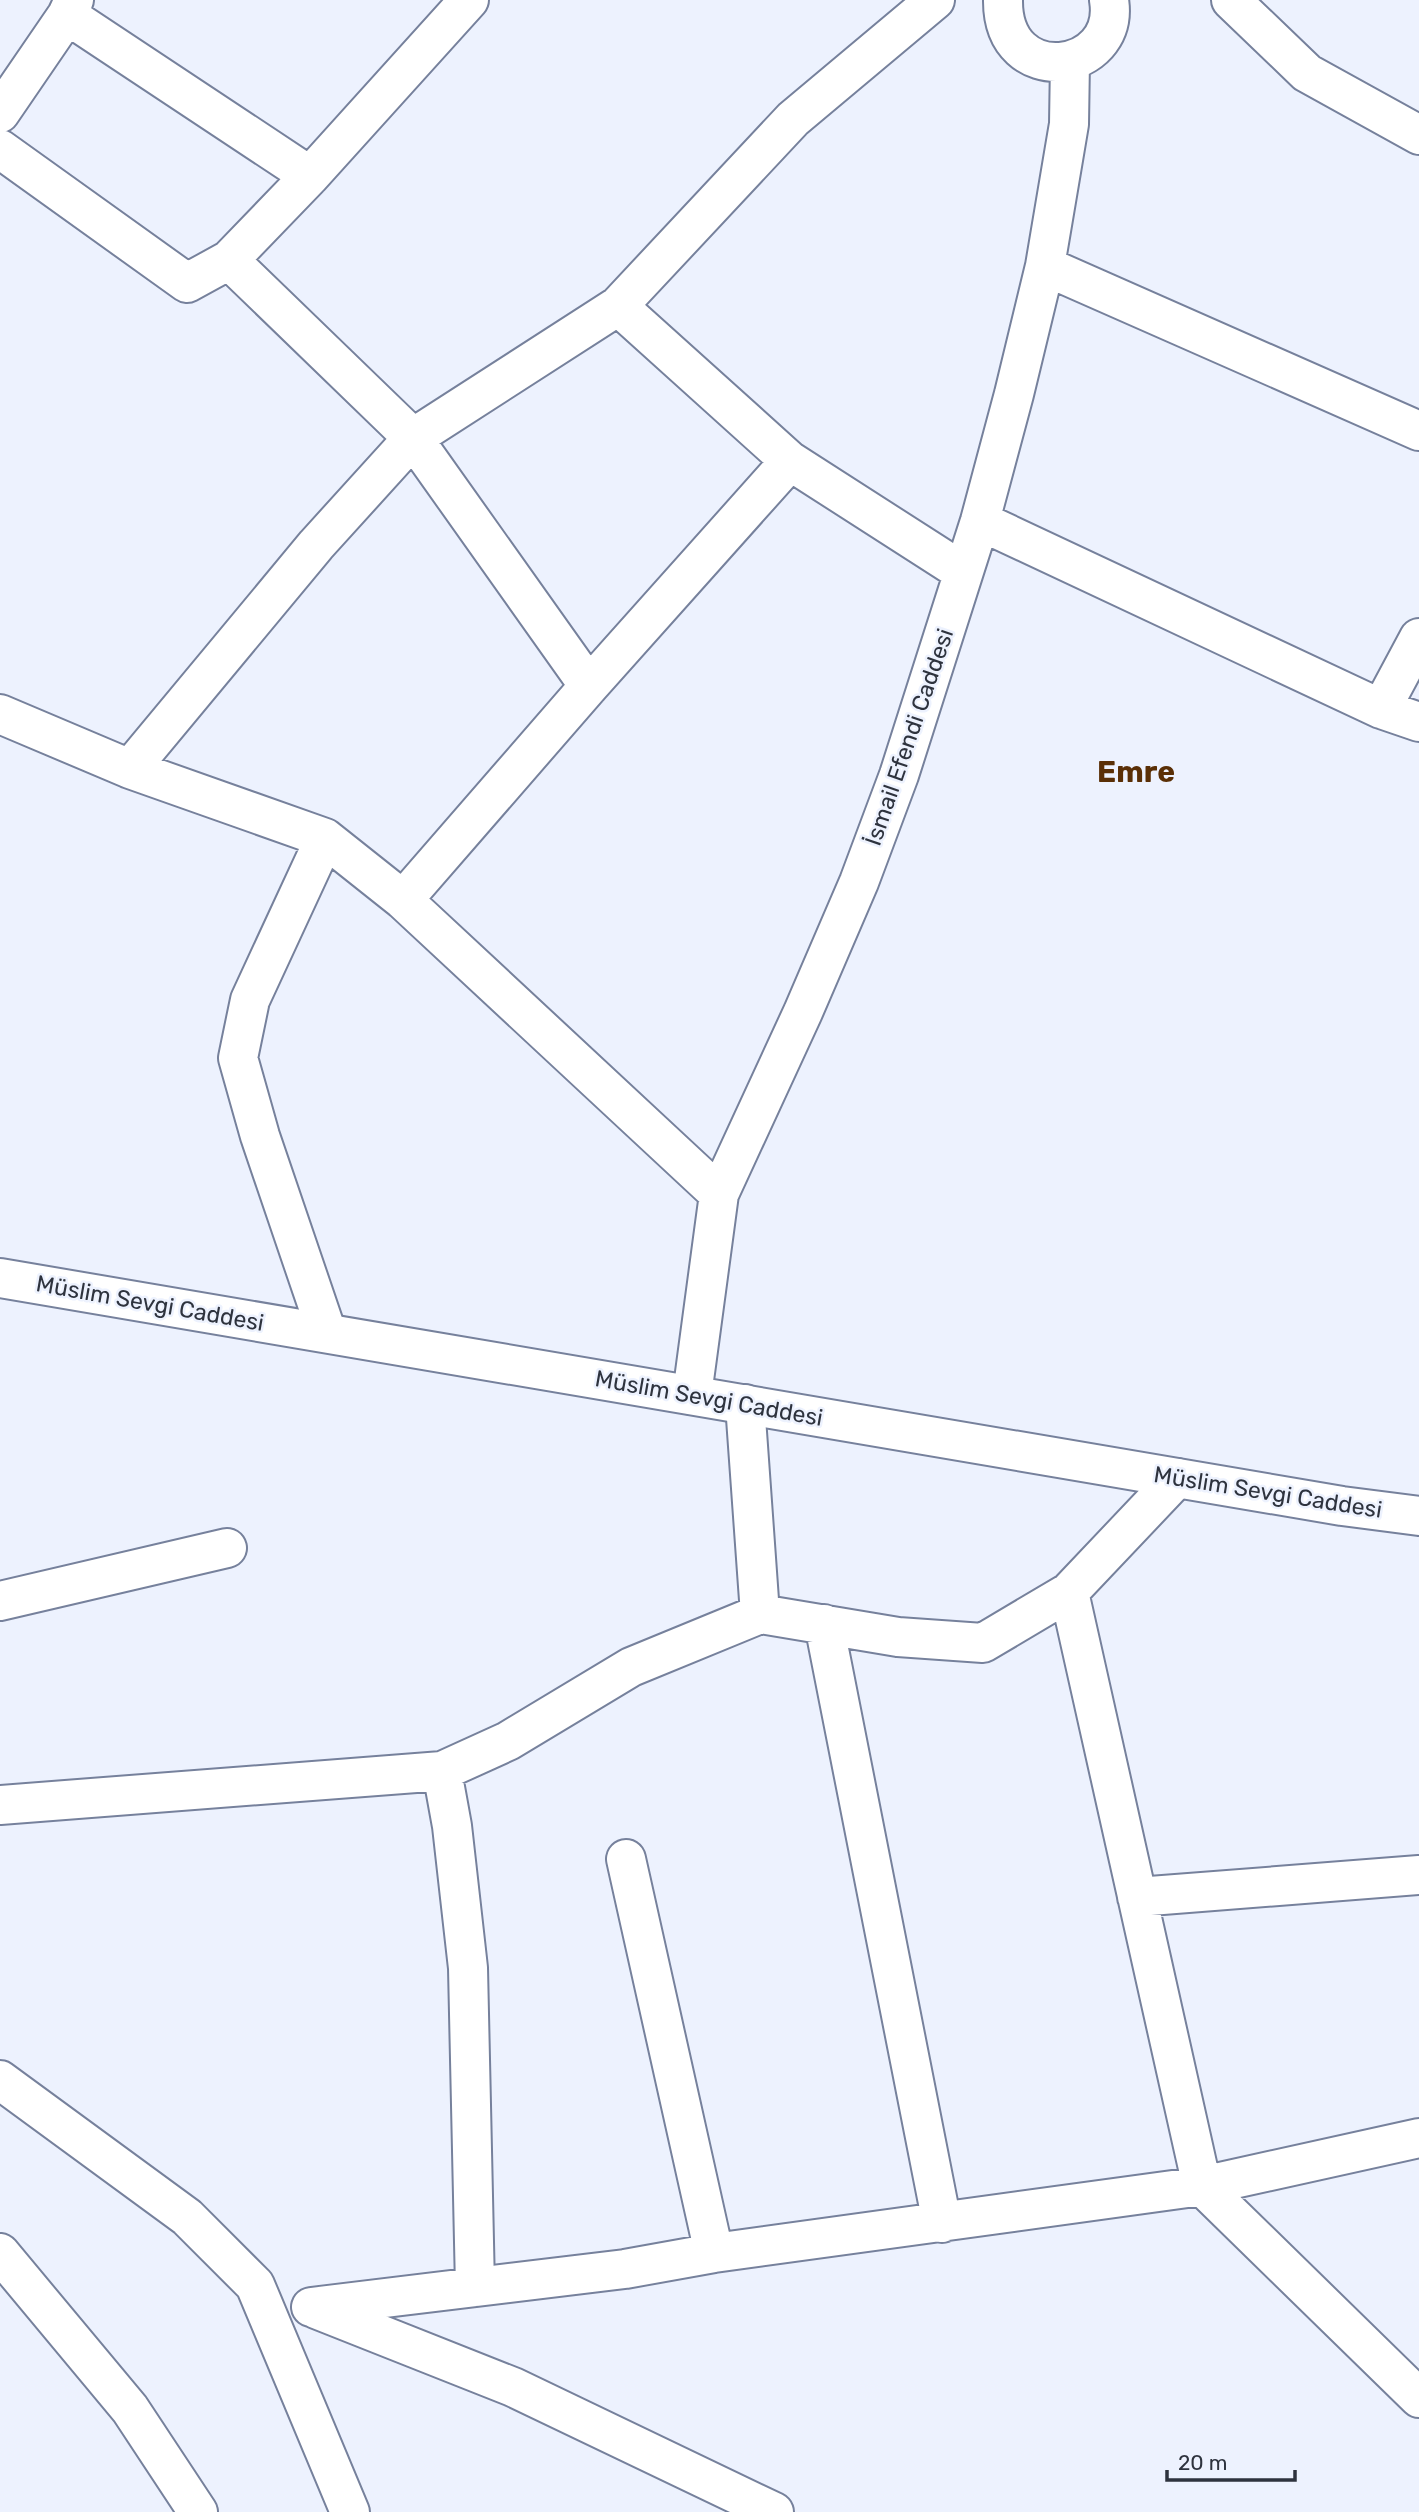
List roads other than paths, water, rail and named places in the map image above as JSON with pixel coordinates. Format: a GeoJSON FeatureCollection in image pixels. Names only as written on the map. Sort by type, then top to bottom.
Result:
{"type":"FeatureCollection","features":[{"type":"Feature","properties":{"kind":"street"},"geometry":{"type":"LineString","coordinates":[[0,149],[187,283],[229,260],[310,176],[469,0]]}},
{"type":"Feature","properties":{"kind":"street"},"geometry":{"type":"LineString","coordinates":[[130,769],[317,545],[413,438],[618,306],[793,119],[935,0]]}},
{"type":"Feature","properties":{"kind":"street"},"geometry":{"type":"LineString","coordinates":[[1003,0],[1003,17],[1009,34],[1019,49],[1034,58],[1052,63],[1070,61],[1087,54],[1099,42],[1108,26],[1110,0]]}},
{"type":"Feature","properties":{"kind":"street"},"geometry":{"type":"LineString","coordinates":[[1231,0],[1307,73],[1419,135]]}},
{"type":"Feature","properties":{"kind":"street"},"geometry":{"type":"LineString","coordinates":[[0,113],[71,7],[310,176]]}},
{"type":"Feature","properties":{"kind":"street","name":"İsmail Efendi Caddesi"},"geometry":{"type":"LineString","coordinates":[[692,1395],[719,1194],[803,1012],[859,882],[899,775],[980,521],[1045,266],[1069,124],[1070,61]]}},
{"type":"Feature","properties":{"kind":"street"},"geometry":{"type":"LineString","coordinates":[[229,260],[413,438],[589,686]]}},
{"type":"Feature","properties":{"kind":"street"},"geometry":{"type":"LineString","coordinates":[[1045,266],[1419,431]]}},
{"type":"Feature","properties":{"kind":"street"},"geometry":{"type":"LineString","coordinates":[[618,306],[790,461],[963,572]]}},
{"type":"Feature","properties":{"kind":"street"},"geometry":{"type":"LineString","coordinates":[[403,900],[790,461]]}},
{"type":"Feature","properties":{"kind":"street"},"geometry":{"type":"LineString","coordinates":[[980,521],[1381,709],[1419,722]]}},
{"type":"Feature","properties":{"kind":"street"},"geometry":{"type":"LineString","coordinates":[[1381,709],[1419,638]]}},
{"type":"Feature","properties":{"kind":"street"},"geometry":{"type":"LineString","coordinates":[[0,713],[130,769],[325,838],[403,900],[719,1194]]}},
{"type":"Feature","properties":{"kind":"street"},"geometry":{"type":"LineString","coordinates":[[325,838],[250,1000],[238,1058],[260,1136],[327,1334]]}},
{"type":"Feature","properties":{"kind":"street","name":"Müslim Sevgi Caddesi"},"geometry":{"type":"LineString","coordinates":[[0,1278],[1177,1478],[1419,1516]]}},
{"type":"Feature","properties":{"kind":"street"},"geometry":{"type":"LineString","coordinates":[[745,1404],[760,1614]]}},
{"type":"Feature","properties":{"kind":"street"},"geometry":{"type":"LineString","coordinates":[[0,1805],[442,1771],[508,1741],[631,1667],[760,1614],[898,1637],[983,1643],[1069,1592],[1177,1478]]}},
{"type":"Feature","properties":{"kind":"street"},"geometry":{"type":"LineString","coordinates":[[0,1601],[227,1548]]}},
{"type":"Feature","properties":{"kind":"street"},"geometry":{"type":"LineString","coordinates":[[1069,1592],[1202,2186],[1419,2398]]}},
{"type":"Feature","properties":{"kind":"street"},"geometry":{"type":"LineString","coordinates":[[824,1624],[942,2223]]}},
{"type":"Feature","properties":{"kind":"street"},"geometry":{"type":"LineString","coordinates":[[442,1771],[452,1826],[468,1968],[475,2287]]}},
{"type":"Feature","properties":{"kind":"street"},"geometry":{"type":"LineString","coordinates":[[626,1858],[714,2253]]}},
{"type":"Feature","properties":{"kind":"street"},"geometry":{"type":"LineString","coordinates":[[1137,1897],[1419,1875]]}},
{"type":"Feature","properties":{"kind":"street"},"geometry":{"type":"LineString","coordinates":[[0,2080],[187,2217],[255,2285],[350,2512]]}},
{"type":"Feature","properties":{"kind":"street"},"geometry":{"type":"LineString","coordinates":[[311,2307],[625,2269],[714,2253],[1202,2186],[1419,2138]]}},
{"type":"Feature","properties":{"kind":"street"},"geometry":{"type":"LineString","coordinates":[[0,2253],[130,2409],[198,2512]]}},
{"type":"Feature","properties":{"kind":"street"},"geometry":{"type":"LineString","coordinates":[[255,2285],[513,2387],[774,2512]]}},
{"type":"Feature","properties":{"kind":"district","name":"Emre"},"geometry":{"type":"Point","coordinates":[1136,772]}}]}
